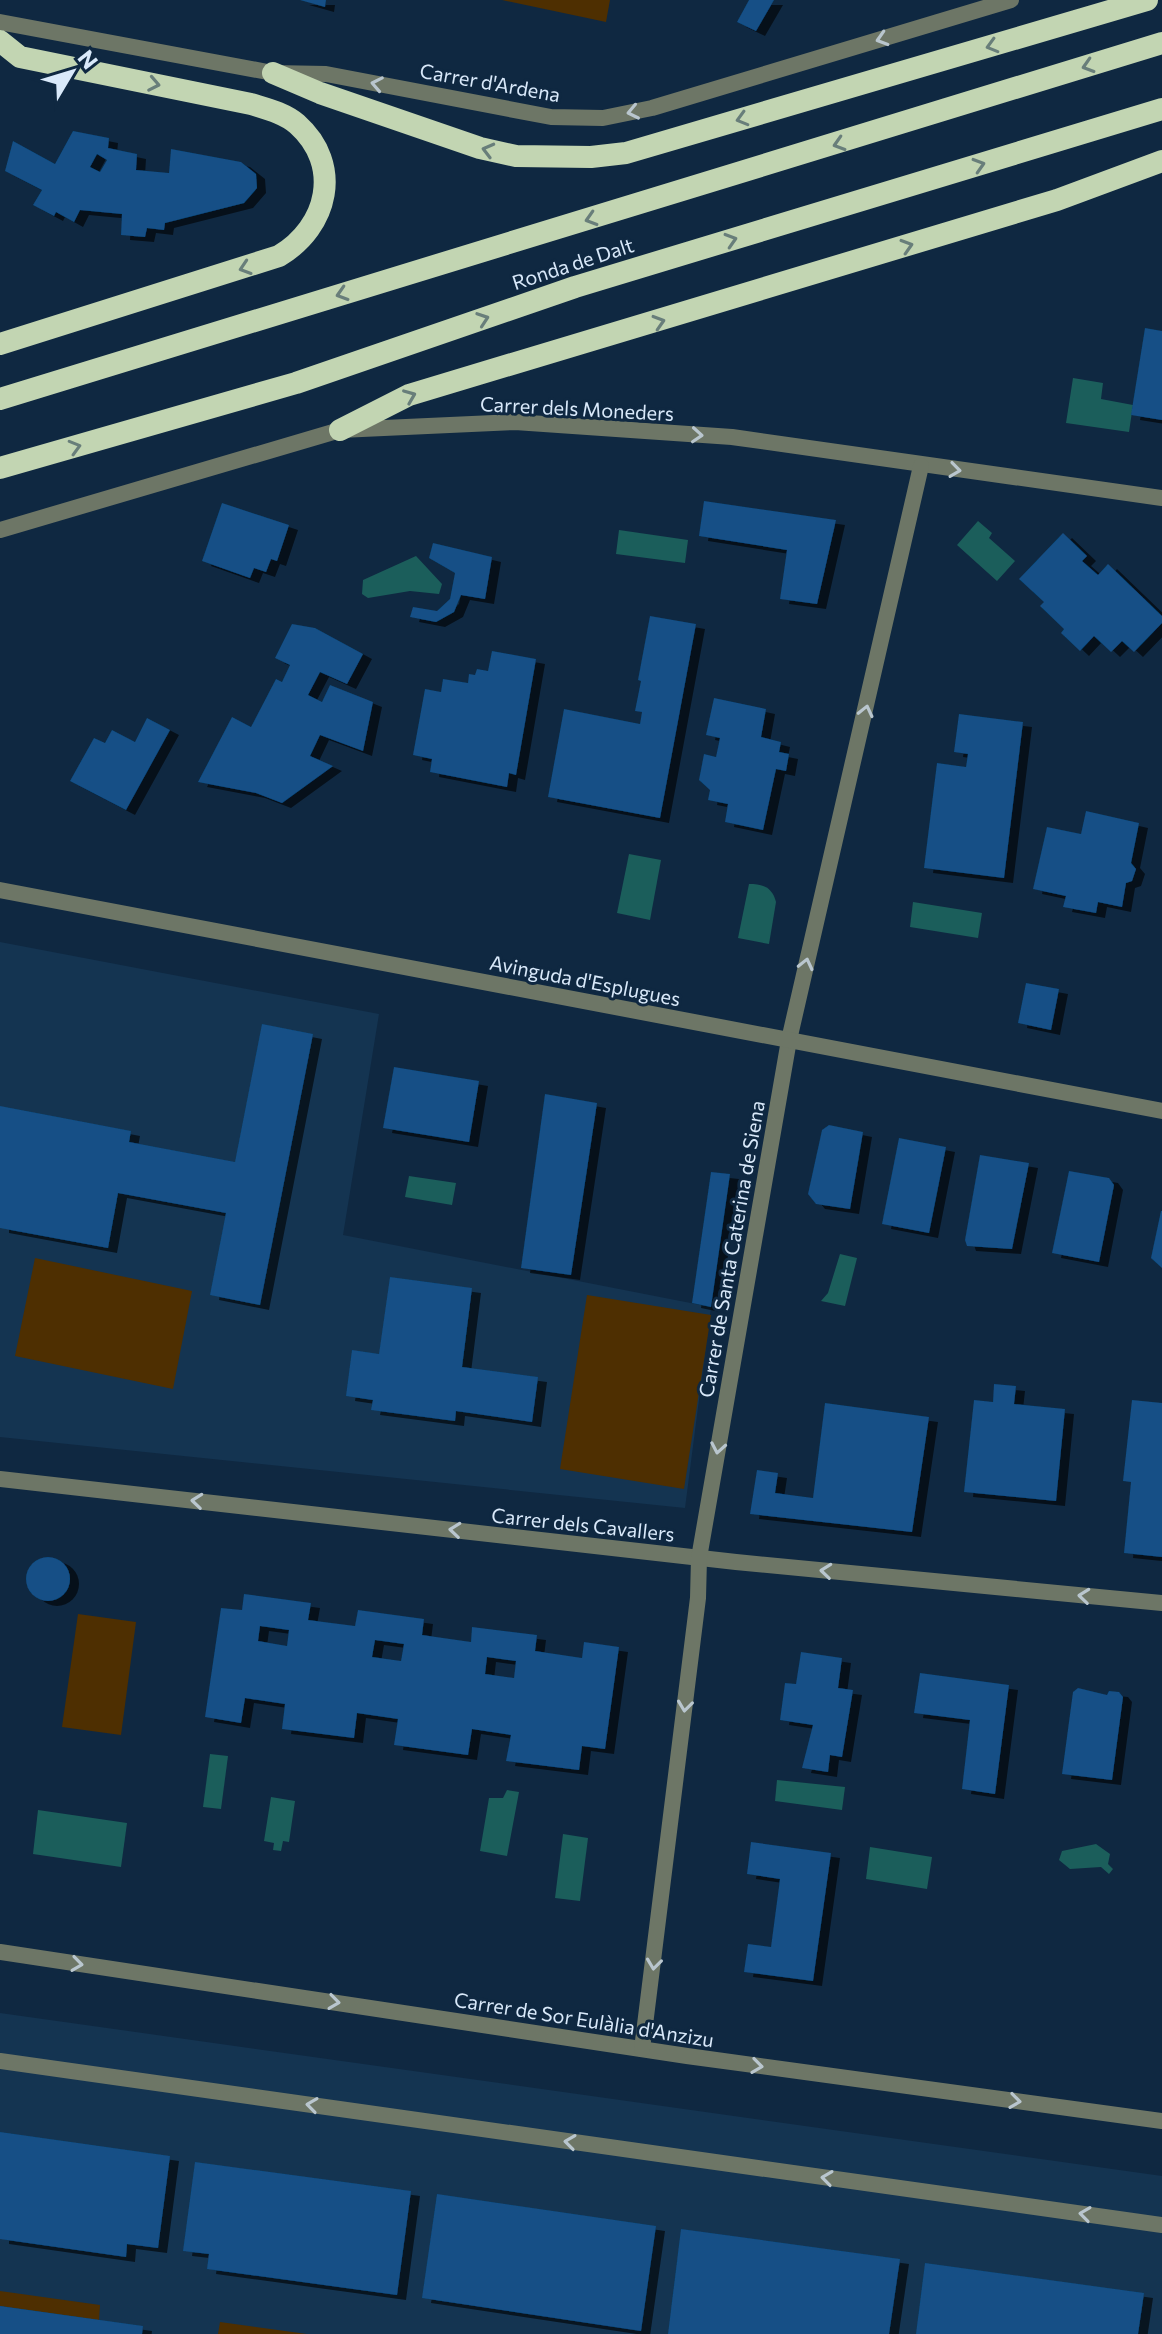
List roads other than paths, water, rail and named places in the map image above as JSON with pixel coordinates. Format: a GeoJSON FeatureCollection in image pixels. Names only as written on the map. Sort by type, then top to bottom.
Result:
{"type":"FeatureCollection","features":[{"type":"Feature","properties":{"kind":"highway"},"geometry":{"type":"LineString","coordinates":[[273,73],[320,93],[480,148],[516,156],[591,157],[626,153],[1147,0]]}},
{"type":"Feature","properties":{"kind":"highway"},"geometry":{"type":"LineString","coordinates":[[0,41],[20,57],[251,104],[283,115],[297,124],[318,152],[325,191],[318,218],[308,233],[279,256],[0,344]]}},
{"type":"Feature","properties":{"kind":"highway","name":"Ronda de Dalt"},"geometry":{"type":"LineString","coordinates":[[0,399],[1162,43]]}},
{"type":"Feature","properties":{"kind":"highway","name":"Ronda de Dalt"},"geometry":{"type":"LineString","coordinates":[[0,468],[296,383],[575,287],[1162,109]]}},
{"type":"Feature","properties":{"kind":"highway"},"geometry":{"type":"LineString","coordinates":[[340,430],[409,395],[1057,200],[1162,161]]}},
{"type":"Feature","properties":{"kind":"street","name":"Carrer d'Ardena"},"geometry":{"type":"LineString","coordinates":[[0,22],[273,73],[326,74],[551,117],[603,118],[652,108],[1011,0]]}},
{"type":"Feature","properties":{"kind":"street","name":"Carrer dels Moneders"},"geometry":{"type":"LineString","coordinates":[[0,530],[340,430],[515,422],[732,437],[1162,498]]}},
{"type":"Feature","properties":{"kind":"street","name":"Carrer de Santa Caterina de Siena"},"geometry":{"type":"LineString","coordinates":[[642,2049],[696,1614],[699,1558],[789,1040],[921,466]]}},
{"type":"Feature","properties":{"kind":"street","name":"Avinguda d'Esplugues"},"geometry":{"type":"LineString","coordinates":[[0,890],[1162,1111]]}},
{"type":"Feature","properties":{"kind":"street","name":"Carrer dels Cavallers"},"geometry":{"type":"LineString","coordinates":[[0,1479],[699,1558],[1162,1603]]}},
{"type":"Feature","properties":{"kind":"street","name":"Carrer de Sor Eulàlia d'Anzizu"},"geometry":{"type":"LineString","coordinates":[[0,1952],[642,2049],[1162,2121]]}},
{"type":"Feature","properties":{"kind":"street"},"geometry":{"type":"LineString","coordinates":[[0,2061],[1162,2225]]}}]}
